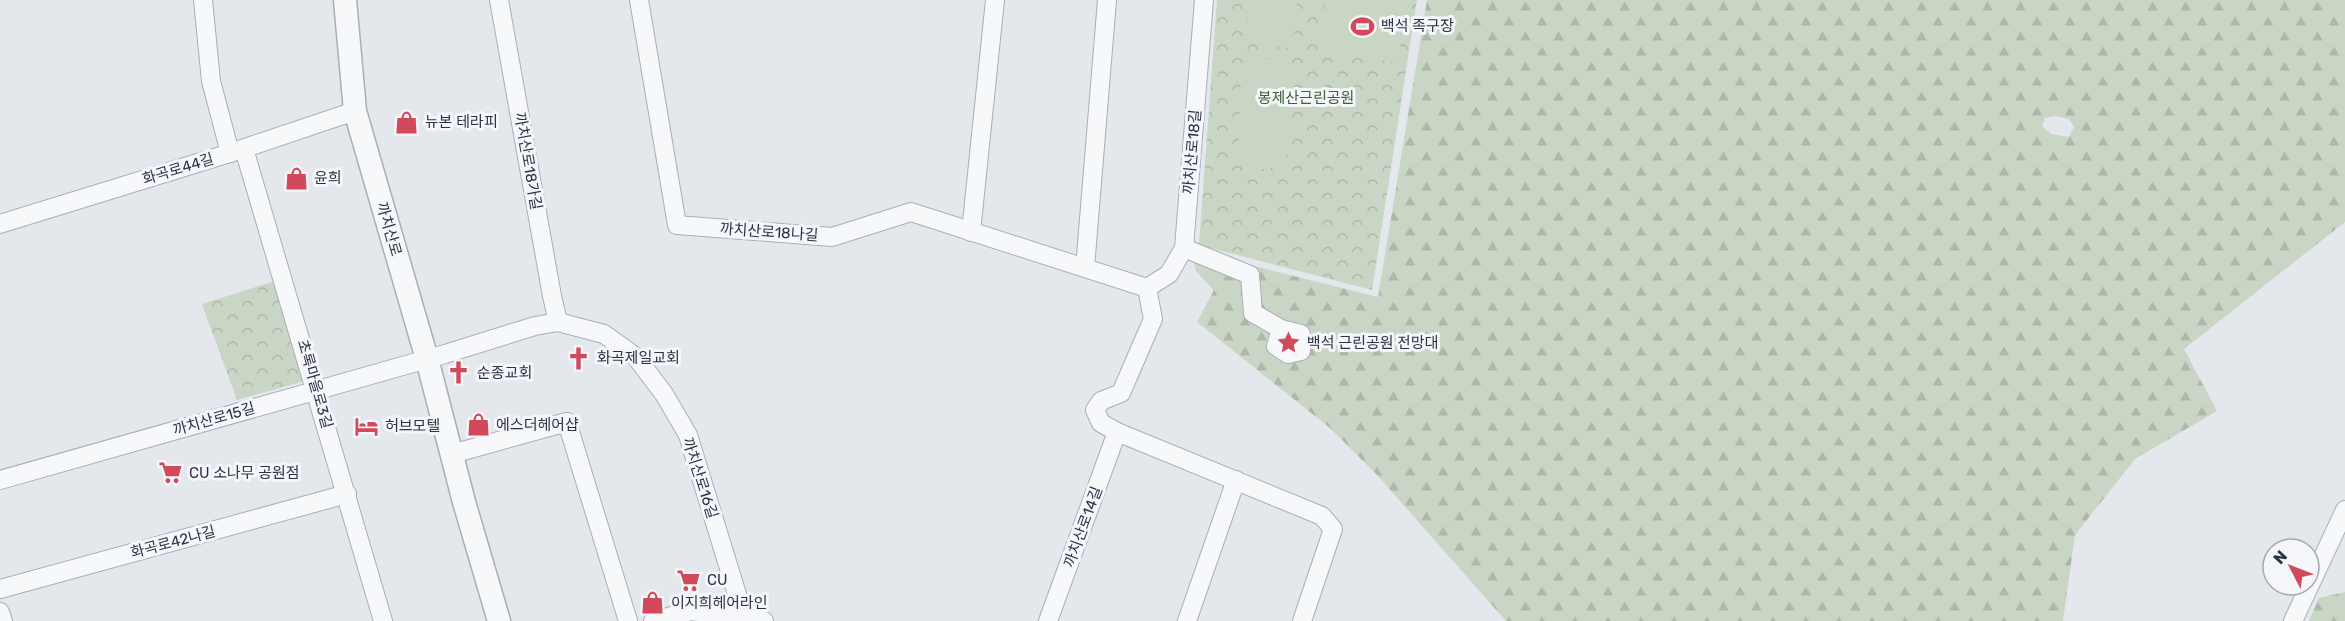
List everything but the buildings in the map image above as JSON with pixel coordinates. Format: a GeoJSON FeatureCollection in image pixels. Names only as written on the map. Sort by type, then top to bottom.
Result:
{"type":"FeatureCollection","features":[{"type":"Feature","properties":{"kind":"street","name":"초록마을로3길"},"geometry":{"type":"LineString","coordinates":[[203,0],[211,81],[237,151],[316,390],[383,621]]}},
{"type":"Feature","properties":{"kind":"street","name":"까치산로"},"geometry":{"type":"LineString","coordinates":[[345,0],[355,111],[427,359],[499,621]]}},
{"type":"Feature","properties":{"kind":"street","name":"까치산로18가길"},"geometry":{"type":"LineString","coordinates":[[499,0],[558,322]]}},
{"type":"Feature","properties":{"kind":"street","name":"까치산로18나길"},"geometry":{"type":"LineString","coordinates":[[639,0],[677,225],[832,237],[911,212],[1147,288]]}},
{"type":"Feature","properties":{"kind":"street"},"geometry":{"type":"LineString","coordinates":[[971,232],[995,0]]}},
{"type":"Feature","properties":{"kind":"street"},"geometry":{"type":"LineString","coordinates":[[1085,268],[1107,0]]}},
{"type":"Feature","properties":{"kind":"street","name":"까치산로18길"},"geometry":{"type":"LineString","coordinates":[[1147,288],[1170,274],[1184,248],[1204,0]]}},
{"type":"Feature","properties":{"kind":"street","name":"화곡로44길"},"geometry":{"type":"LineString","coordinates":[[0,224],[237,151],[355,111]]}},
{"type":"Feature","properties":{"kind":"street"},"geometry":{"type":"LineString","coordinates":[[1184,248],[1250,274],[1253,313],[1281,329]]}},
{"type":"Feature","properties":{"kind":"street"},"geometry":{"type":"LineString","coordinates":[[1147,288],[1153,319],[1120,393],[1101,401],[1095,410],[1101,423],[1117,432],[1322,516],[1334,529],[1302,621]]}},
{"type":"Feature","properties":{"kind":"street","name":"까치산로16길"},"geometry":{"type":"LineString","coordinates":[[427,359],[535,326],[558,322],[604,334],[636,357],[664,394],[687,435],[744,617]]}},
{"type":"Feature","properties":{"kind":"street","name":"까치산로15길"},"geometry":{"type":"LineString","coordinates":[[0,480],[427,359]]}},
{"type":"Feature","properties":{"kind":"street"},"geometry":{"type":"LineString","coordinates":[[452,454],[567,422],[628,621]]}},
{"type":"Feature","properties":{"kind":"street","name":"까치산로14길"},"geometry":{"type":"LineString","coordinates":[[1048,621],[1117,432]]}},
{"type":"Feature","properties":{"kind":"street"},"geometry":{"type":"LineString","coordinates":[[1187,621],[1236,480]]}},
{"type":"Feature","properties":{"kind":"street","name":"화곡로42나길"},"geometry":{"type":"LineString","coordinates":[[0,589],[347,494]]}},
{"type":"Feature","properties":{"kind":"street"},"geometry":{"type":"LineString","coordinates":[[2293,621],[2345,510]]}},
{"type":"Feature","properties":{"kind":"street"},"geometry":{"type":"LineString","coordinates":[[652,621],[691,611],[764,621]]}},
{"type":"Feature","properties":{"kind":"street"},"geometry":{"type":"LineString","coordinates":[[0,612],[3,621]]}},
{"type":"Feature","properties":{"kind":"green space","name":"봉제산근린공원"},"geometry":{"type":"Polygon","coordinates":[[[1217,0],[1417,0],[1372,290],[1199,245],[1217,0]]]}},
{"type":"Feature","properties":{"kind":"green space"},"geometry":{"type":"Polygon","coordinates":[[[1250,0],[1297,0],[1292,48],[1246,43],[1250,0]]]}},
{"type":"Feature","properties":{"kind":"green space","name":"백석 족구장"},"geometry":{"type":"Polygon","coordinates":[[[1326,0],[1408,0],[1397,62],[1319,52],[1326,0]]]}},
{"type":"Feature","properties":{"kind":"green space"},"geometry":{"type":"Polygon","coordinates":[[[1427,0],[2345,0],[2345,222],[2184,349],[2217,411],[2135,459],[2075,535],[2063,621],[1506,621],[1377,475],[1330,428],[1197,322],[1214,290],[1196,271],[1194,262],[1202,253],[1378,297],[1427,0]],[[2055,116],[2045,118],[2042,126],[2051,134],[2069,137],[2074,127],[2069,119],[2055,116]]]}},
{"type":"Feature","properties":{"kind":"green space"},"geometry":{"type":"Polygon","coordinates":[[[1270,58],[1281,60],[1291,67],[1287,153],[1283,164],[1259,169],[1238,159],[1241,78],[1252,64],[1270,58]]]}},
{"type":"Feature","properties":{"kind":"green space"},"geometry":{"type":"Polygon","coordinates":[[[275,281],[304,381],[237,400],[202,304],[275,281]]]}},
{"type":"Feature","properties":{"kind":"green space"},"geometry":{"type":"Polygon","coordinates":[[[2345,592],[2345,621],[2309,621],[2319,598],[2345,592]]]}},
{"type":"Feature","properties":{"kind":"place","name":"백석 족구장"},"geometry":{"type":"Point","coordinates":[1363,26]}},
{"type":"Feature","properties":{"kind":"place","name":"뉴본 테라피"},"geometry":{"type":"Point","coordinates":[407,122]}},
{"type":"Feature","properties":{"kind":"place","name":"윤희"},"geometry":{"type":"Point","coordinates":[296,178]}},
{"type":"Feature","properties":{"kind":"place","name":"백석 근린공원 전망대"},"geometry":{"type":"Point","coordinates":[1289,343]}},
{"type":"Feature","properties":{"kind":"place","name":"화곡제일교회"},"geometry":{"type":"Point","coordinates":[579,358]}},
{"type":"Feature","properties":{"kind":"place","name":"순종교회"},"geometry":{"type":"Point","coordinates":[459,373]}},
{"type":"Feature","properties":{"kind":"place","name":"에스더헤어샵"},"geometry":{"type":"Point","coordinates":[478,425]}},
{"type":"Feature","properties":{"kind":"place","name":"허브모텔"},"geometry":{"type":"Point","coordinates":[367,426]}},
{"type":"Feature","properties":{"kind":"place","name":"CU 소나무 공원점"},"geometry":{"type":"Point","coordinates":[171,473]}},
{"type":"Feature","properties":{"kind":"place","name":"CU"},"geometry":{"type":"Point","coordinates":[689,580]}},
{"type":"Feature","properties":{"kind":"place","name":"이지희헤어라인"},"geometry":{"type":"Point","coordinates":[653,603]}}]}
